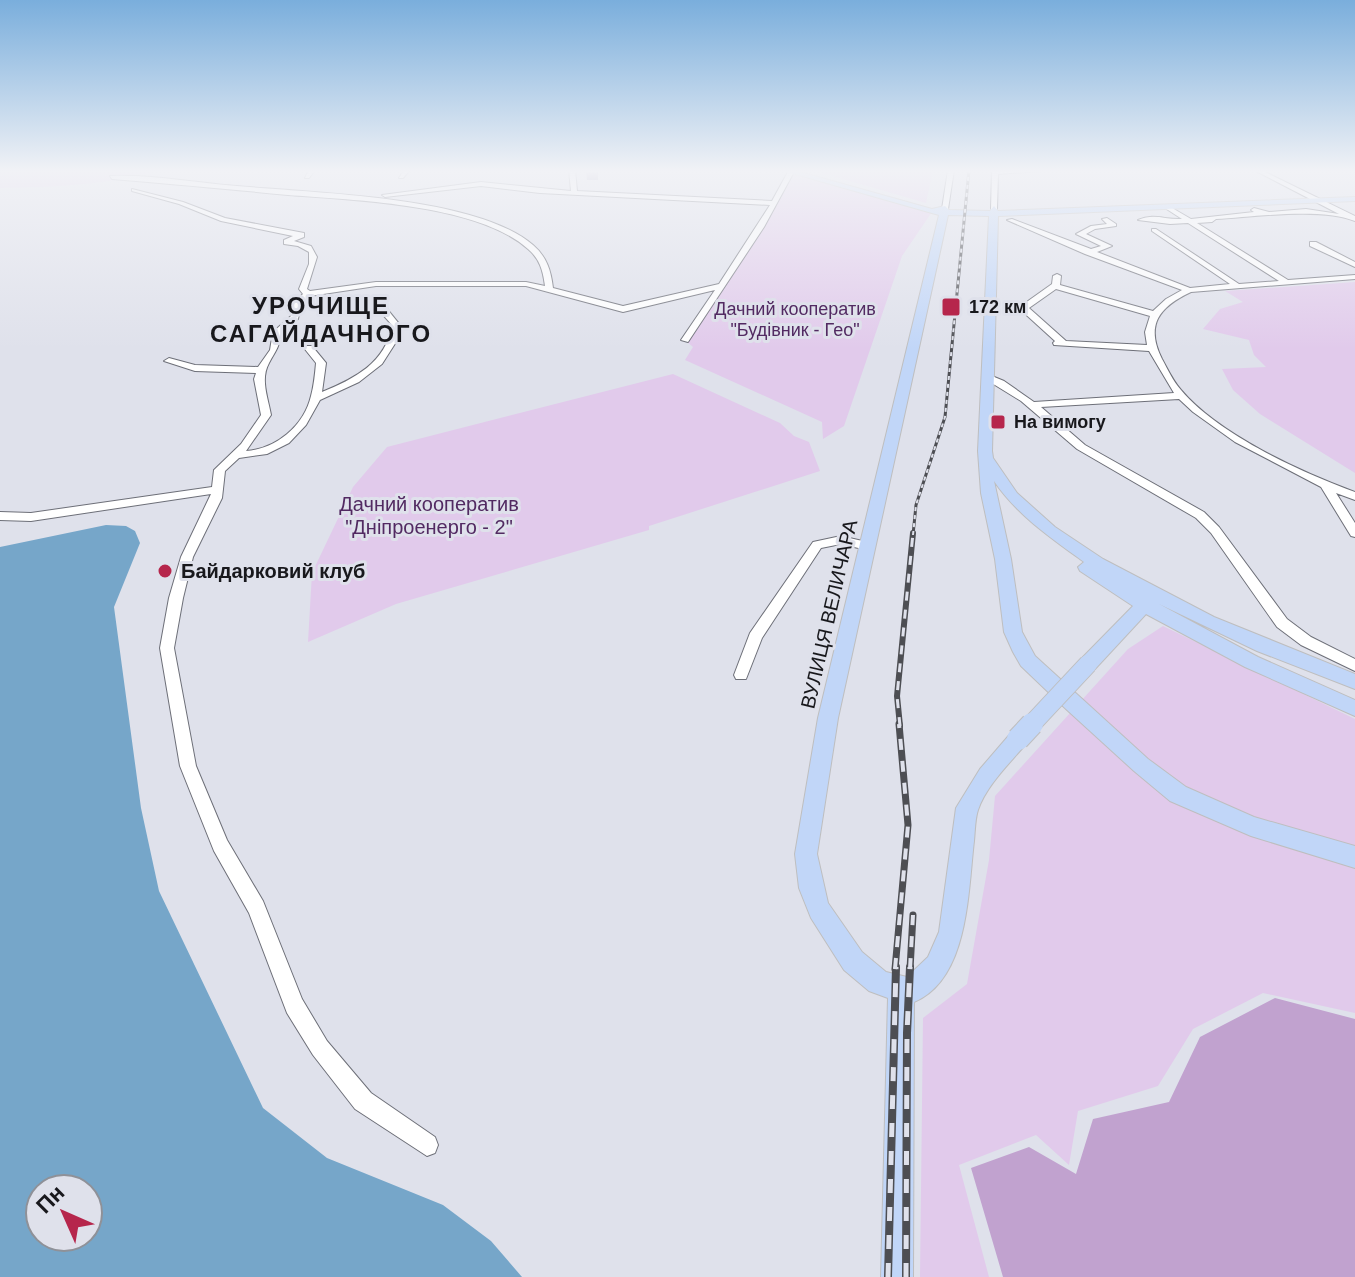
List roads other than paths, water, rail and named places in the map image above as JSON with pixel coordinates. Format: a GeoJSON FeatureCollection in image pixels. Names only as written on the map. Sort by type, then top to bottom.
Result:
{"type":"FeatureCollection","features":[{"type":"Feature","properties":{"kind":"main road","name":"ВУЛИЦЯ ВЕЛИЧАРА"},"geometry":{"type":"LineString","coordinates":[[901,1000],[890,988],[866,974],[832,934],[811,888],[806,854],[828,718],[941,230]]}},
{"type":"Feature","properties":{"kind":"main road"},"geometry":{"type":"LineString","coordinates":[[993,230],[985,451],[988,493],[1003,559],[1013,632],[1028,661],[1141,765],[1178,794],[1251,826],[1355,857]]}},
{"type":"Feature","properties":{"kind":"main road"},"geometry":{"type":"LineString","coordinates":[[985,451],[1002,496],[1027,526],[1154,601],[1355,682]]}},
{"type":"Feature","properties":{"kind":"main road"},"geometry":{"type":"LineString","coordinates":[[1154,601],[1171,619],[1302,686],[1355,708]]}},
{"type":"Feature","properties":{"kind":"main road"},"geometry":{"type":"LineString","coordinates":[[897,1277],[901,1000],[925,981],[937,966],[951,933],[967,808],[987,775],[1018,739],[1088,664],[1154,601]]}},
{"type":"Feature","properties":{"kind":"street"},"geometry":{"type":"LineString","coordinates":[[273,230],[301,235],[287,242],[305,246],[314,253],[315,263],[303,289],[308,294]]}},
{"type":"Feature","properties":{"kind":"street"},"geometry":{"type":"LineString","coordinates":[[500,230],[535,251],[546,268],[549,288]]}},
{"type":"Feature","properties":{"kind":"street"},"geometry":{"type":"LineString","coordinates":[[685,340],[759,230]]}},
{"type":"Feature","properties":{"kind":"street"},"geometry":{"type":"LineString","coordinates":[[1033,230],[1189,290]]}},
{"type":"Feature","properties":{"kind":"street"},"geometry":{"type":"LineString","coordinates":[[1088,230],[1080,234],[1108,246],[1088,252]]}},
{"type":"Feature","properties":{"kind":"street"},"geometry":{"type":"LineString","coordinates":[[1154,230],[1235,284]]}},
{"type":"Feature","properties":{"kind":"street"},"geometry":{"type":"LineString","coordinates":[[1202,230],[1284,280]]}},
{"type":"Feature","properties":{"kind":"street"},"geometry":{"type":"LineString","coordinates":[[1313,244],[1355,265]]}},
{"type":"Feature","properties":{"kind":"street"},"geometry":{"type":"LineString","coordinates":[[1057,276],[1054,286],[1025,309],[1064,344]]}},
{"type":"Feature","properties":{"kind":"street"},"geometry":{"type":"LineString","coordinates":[[1355,277],[1284,280],[1189,290],[1168,301],[1153,314],[1148,327],[1152,348],[1168,380],[1181,396],[1207,417],[1265,454],[1327,487],[1355,496]]}},
{"type":"Feature","properties":{"kind":"street"},"geometry":{"type":"LineString","coordinates":[[427,1145],[363,1101],[320,1048],[294,1006],[256,908],[220,845],[188,766],[167,648],[187,557],[207,521],[220,470],[236,455],[266,415],[259,379],[261,370],[274,350],[277,332],[295,317],[297,303],[308,294],[376,284],[526,284],[623,309],[721,286]]}},
{"type":"Feature","properties":{"kind":"street"},"geometry":{"type":"LineString","coordinates":[[1054,286],[1153,314]]}},
{"type":"Feature","properties":{"kind":"street"},"geometry":{"type":"LineString","coordinates":[[316,398],[366,374],[388,350],[396,334],[396,325],[380,306]]}},
{"type":"Feature","properties":{"kind":"street"},"geometry":{"type":"LineString","coordinates":[[1051,343],[1152,348]]}},
{"type":"Feature","properties":{"kind":"street"},"geometry":{"type":"LineString","coordinates":[[236,455],[260,455],[287,440],[300,425],[316,398],[321,363],[309,348]]}},
{"type":"Feature","properties":{"kind":"street"},"geometry":{"type":"LineString","coordinates":[[169,361],[195,368],[261,370]]}},
{"type":"Feature","properties":{"kind":"street"},"geometry":{"type":"LineString","coordinates":[[987,377],[1014,387],[1081,447],[1200,515],[1215,530],[1282,623],[1306,641],[1355,665]]}},
{"type":"Feature","properties":{"kind":"street"},"geometry":{"type":"LineString","coordinates":[[1031,405],[1181,396]]}},
{"type":"Feature","properties":{"kind":"street"},"geometry":{"type":"LineString","coordinates":[[1327,487],[1355,533]]}},
{"type":"Feature","properties":{"kind":"street"},"geometry":{"type":"LineString","coordinates":[[0,516],[31,517],[216,490]]}},
{"type":"Feature","properties":{"kind":"street"},"geometry":{"type":"LineString","coordinates":[[741,675],[755,637],[817,545],[841,540],[867,546]]}},
{"type":"Feature","properties":{"kind":"water"},"geometry":{"type":"Polygon","coordinates":[[[106,525],[126,526],[135,531],[140,543],[114,607],[141,808],[159,891],[263,1108],[327,1158],[443,1205],[491,1241],[522,1277],[0,1277],[0,547],[106,525]]]}},
{"type":"Feature","properties":{"kind":"railway"},"geometry":{"type":"LineString","coordinates":[[913,535],[916,505],[945,417],[963,230]]}},
{"type":"Feature","properties":{"kind":"railway"},"geometry":{"type":"LineString","coordinates":[[900,726],[897,696],[913,533]]}},
{"type":"Feature","properties":{"kind":"railway"},"geometry":{"type":"LineString","coordinates":[[895,969],[908,825],[899,724]]}},
{"type":"Feature","properties":{"kind":"railway"},"geometry":{"type":"LineString","coordinates":[[910,969],[913,915]]}},
{"type":"Feature","properties":{"kind":"railway"},"geometry":{"type":"LineString","coordinates":[[888,1277],[896,967]]}},
{"type":"Feature","properties":{"kind":"railway"},"geometry":{"type":"LineString","coordinates":[[906,1277],[910,967]]}},
{"type":"Feature","properties":{"kind":"place","name":"172 км"},"geometry":{"type":"Point","coordinates":[951,307]}},
{"type":"Feature","properties":{"kind":"place","name":"На вимогу"},"geometry":{"type":"Point","coordinates":[998,422]}},
{"type":"Feature","properties":{"kind":"place","name":"Байдарковий клуб"},"geometry":{"type":"Point","coordinates":[165,571]}},
{"type":"Feature","properties":{"kind":"district","name":"УРОЧИЩЕ САГАЙДАЧНОГО"},"geometry":{"type":"Point","coordinates":[321,319]}},
{"type":"Feature","properties":{"kind":"park label","name":"Дачний кооператив \"Будівник - Гео\""},"geometry":{"type":"Point","coordinates":[795,319]}},
{"type":"Feature","properties":{"kind":"park label","name":"Дачний кооператив \"Дніпроенерго - 2\""},"geometry":{"type":"Point","coordinates":[429,516]}}]}
